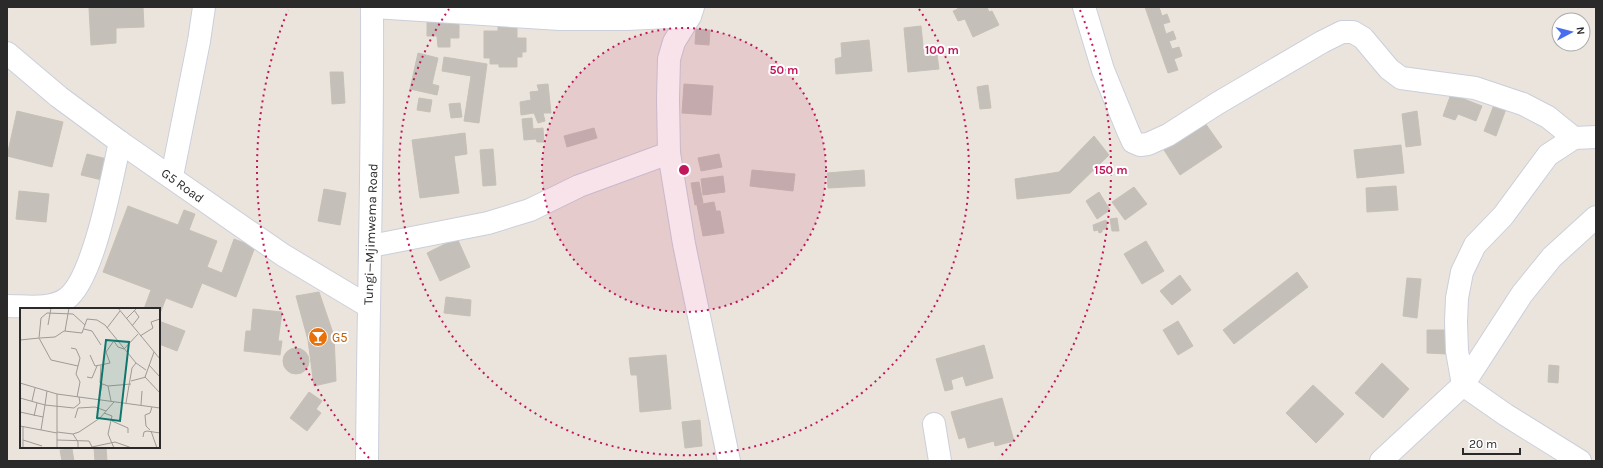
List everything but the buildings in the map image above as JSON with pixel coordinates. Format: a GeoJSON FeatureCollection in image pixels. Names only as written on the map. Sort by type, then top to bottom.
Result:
{"type":"FeatureCollection","features":[{"type":"Feature","properties":{"kind":"street"},"geometry":{"type":"LineString","coordinates":[[172,176],[198,48],[204,7]]}},
{"type":"Feature","properties":{"kind":"street"},"geometry":{"type":"LineString","coordinates":[[373,7],[560,19],[627,20],[691,12]]}},
{"type":"Feature","properties":{"kind":"street","name":"Tungi—Mjimwema Road"},"geometry":{"type":"LineString","coordinates":[[367,461],[368,306],[371,246],[373,133],[373,7]]}},
{"type":"Feature","properties":{"kind":"street"},"geometry":{"type":"LineString","coordinates":[[1084,7],[1103,70],[1133,142],[1140,145],[1148,144],[1168,135],[1218,103],[1322,42],[1342,32],[1353,32],[1363,38],[1389,69],[1401,78],[1475,88],[1523,104],[1548,117],[1574,138]]}},
{"type":"Feature","properties":{"kind":"street"},"geometry":{"type":"LineString","coordinates":[[691,12],[674,42],[669,59],[669,153],[684,244],[729,461]]}},
{"type":"Feature","properties":{"kind":"street","name":"G5 Road"},"geometry":{"type":"LineString","coordinates":[[7,53],[59,97],[120,142],[172,176],[283,255],[368,306]]}},
{"type":"Feature","properties":{"kind":"street"},"geometry":{"type":"LineString","coordinates":[[1580,461],[1506,415],[1463,385],[1457,351],[1457,298],[1462,272],[1475,245],[1503,216],[1548,155],[1574,138],[1596,137]]}},
{"type":"Feature","properties":{"kind":"street"},"geometry":{"type":"LineString","coordinates":[[7,306],[46,307],[67,298],[83,277],[98,237],[120,142]]}},
{"type":"Feature","properties":{"kind":"street"},"geometry":{"type":"LineString","coordinates":[[371,246],[488,223],[530,210],[579,186],[669,153]]}},
{"type":"Feature","properties":{"kind":"street"},"geometry":{"type":"LineString","coordinates":[[1382,461],[1463,385],[1522,294],[1552,257],[1596,217]]}},
{"type":"Feature","properties":{"kind":"street"},"geometry":{"type":"LineString","coordinates":[[934,424],[940,461]]}},
{"type":"Feature","properties":{"kind":"place","name":"G5"},"geometry":{"type":"Point","coordinates":[318,337]}}]}
